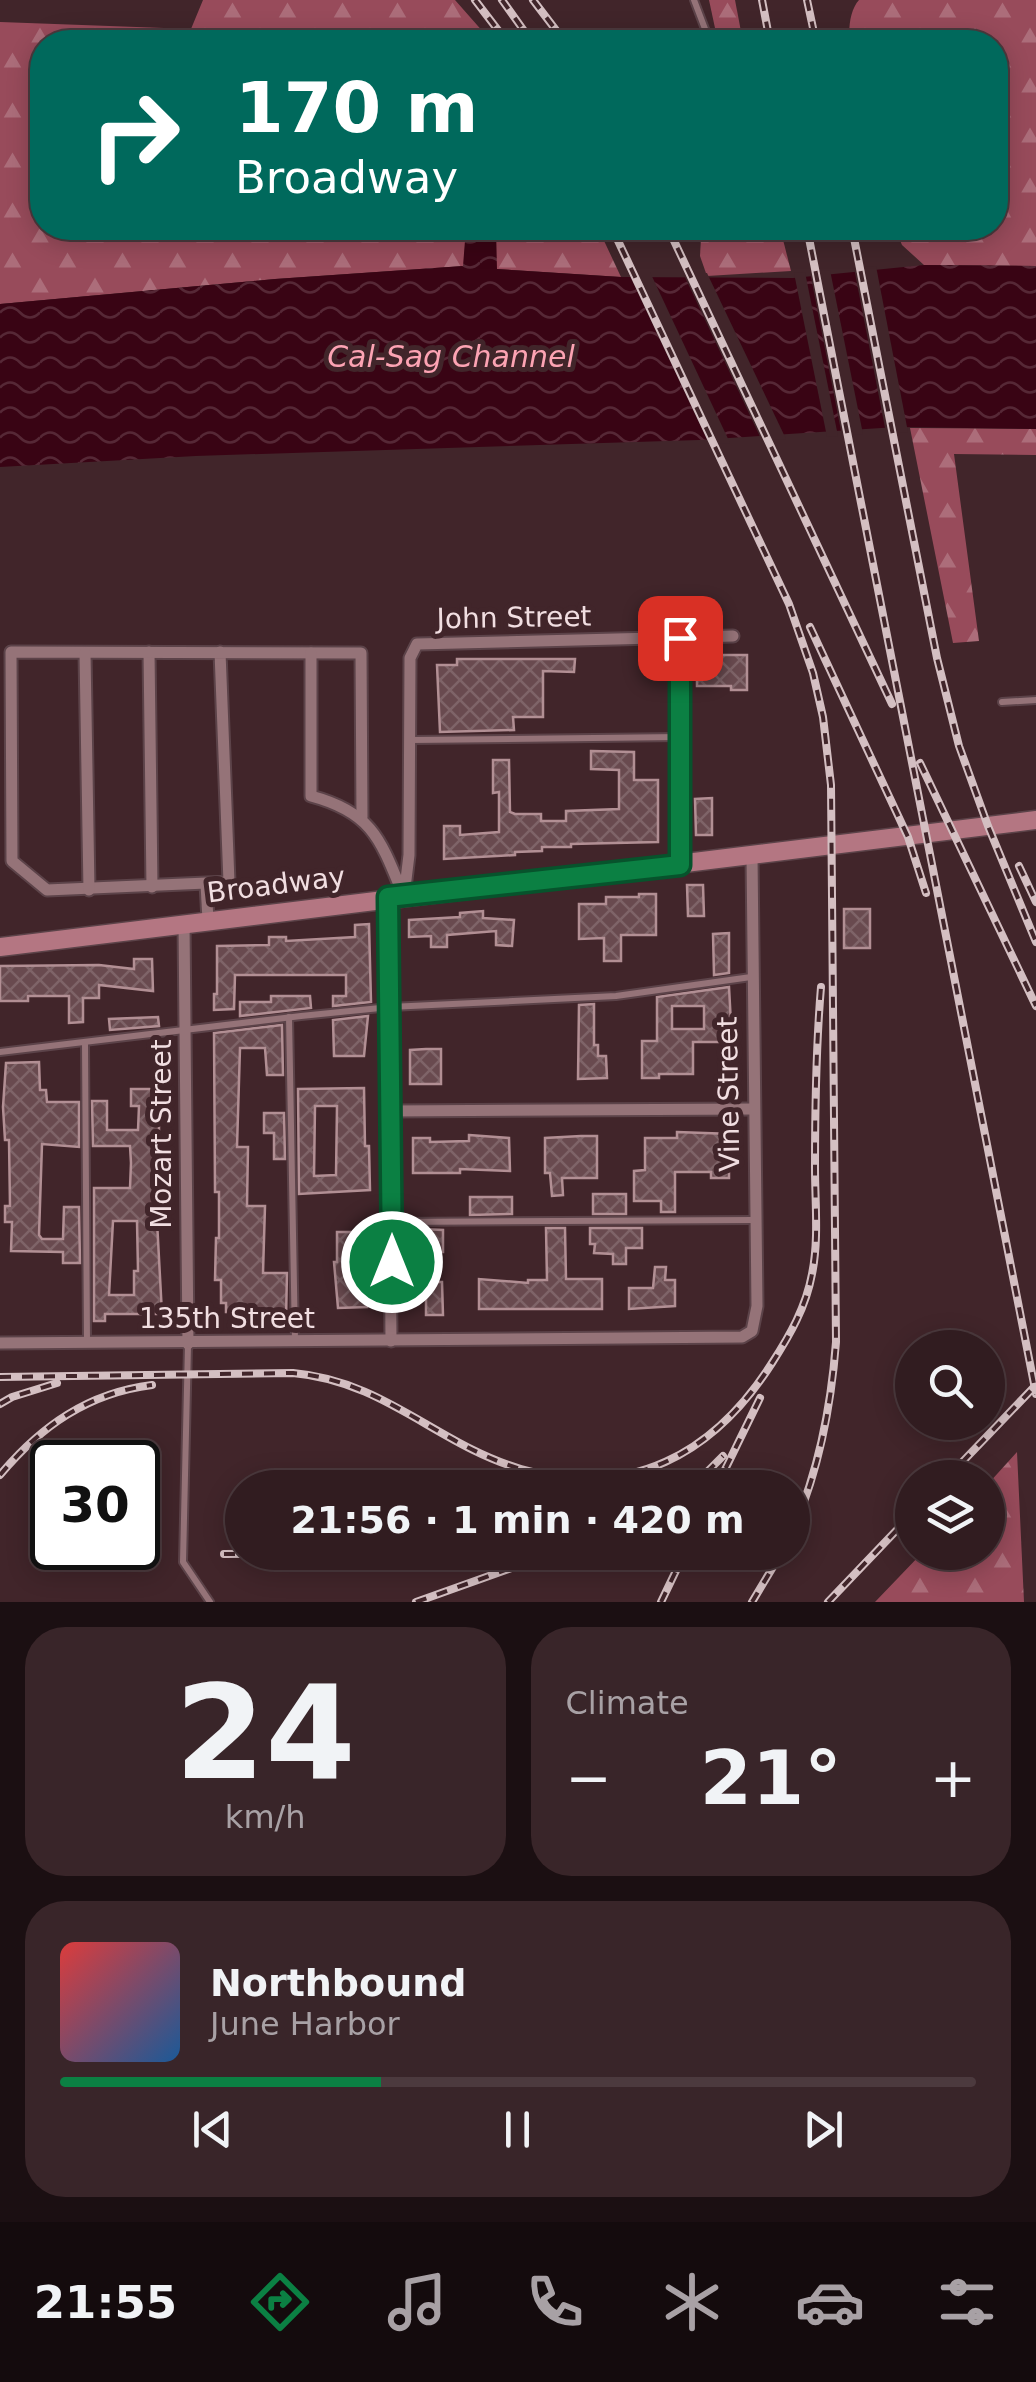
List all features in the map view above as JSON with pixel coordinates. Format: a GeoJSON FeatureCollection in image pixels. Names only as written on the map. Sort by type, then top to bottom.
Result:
{"type":"FeatureCollection","features":[{"type":"Feature","properties":{"kind":"street","name":"John Street"},"geometry":{"type":"LineString","coordinates":[[411,740],[410,658],[417,644],[733,636]]}},
{"type":"Feature","properties":{"kind":"street"},"geometry":{"type":"LineString","coordinates":[[680,638],[680,865]]}},
{"type":"Feature","properties":{"kind":"street"},"geometry":{"type":"LineString","coordinates":[[220,652],[229,882],[47,890],[12,861],[11,652],[86,652],[148,652],[220,652],[311,652],[360,653],[362,818]]}},
{"type":"Feature","properties":{"kind":"street"},"geometry":{"type":"LineString","coordinates":[[86,652],[89,890]]}},
{"type":"Feature","properties":{"kind":"street"},"geometry":{"type":"LineString","coordinates":[[148,652],[152,887]]}},
{"type":"Feature","properties":{"kind":"street"},"geometry":{"type":"LineString","coordinates":[[311,652],[311,796],[338,804],[362,818],[380,839],[396,896]]}},
{"type":"Feature","properties":{"kind":"street"},"geometry":{"type":"LineString","coordinates":[[392,1342],[390,1007],[396,896],[409,854],[411,740]]}},
{"type":"Feature","properties":{"kind":"street","name":"Broadway"},"geometry":{"type":"LineString","coordinates":[[0,947],[1036,820]]}},
{"type":"Feature","properties":{"kind":"street","name":"Vine Street"},"geometry":{"type":"LineString","coordinates":[[752,856],[757,1306],[752,1330]]}},
{"type":"Feature","properties":{"kind":"street"},"geometry":{"type":"LineString","coordinates":[[206,884],[208,920]]}},
{"type":"Feature","properties":{"kind":"street","name":"Mozart Street"},"geometry":{"type":"LineString","coordinates":[[184,923],[188,1344]]}},
{"type":"Feature","properties":{"kind":"street"},"geometry":{"type":"LineString","coordinates":[[392,1112],[754,1108]]}},
{"type":"Feature","properties":{"kind":"street","name":"135th Street"},"geometry":{"type":"LineString","coordinates":[[0,1343],[730,1338],[752,1330]]}},
{"type":"Feature","properties":{"kind":"lane"},"geometry":{"type":"LineString","coordinates":[[694,0],[705,30]]}},
{"type":"Feature","properties":{"kind":"lane"},"geometry":{"type":"LineString","coordinates":[[1002,702],[1036,700]]}},
{"type":"Feature","properties":{"kind":"lane"},"geometry":{"type":"LineString","coordinates":[[411,740],[680,738]]}},
{"type":"Feature","properties":{"kind":"lane"},"geometry":{"type":"LineString","coordinates":[[0,1052],[289,1017],[390,1007],[616,996],[751,977]]}},
{"type":"Feature","properties":{"kind":"lane"},"geometry":{"type":"LineString","coordinates":[[289,1017],[295,1342]]}},
{"type":"Feature","properties":{"kind":"lane"},"geometry":{"type":"LineString","coordinates":[[85,1043],[88,1344]]}},
{"type":"Feature","properties":{"kind":"lane"},"geometry":{"type":"LineString","coordinates":[[392,1222],[756,1220]]}},
{"type":"Feature","properties":{"kind":"lane"},"geometry":{"type":"LineString","coordinates":[[188,1344],[184,1562],[210,1602]]}},
{"type":"Feature","properties":{"kind":"green space"},"geometry":{"type":"Polygon","coordinates":[[[203,0],[455,0],[481,30],[30,30],[30,240],[465,240],[464,266],[0,304],[0,22],[191,29],[203,0]]]}},
{"type":"Feature","properties":{"kind":"green space"},"geometry":{"type":"Polygon","coordinates":[[[709,0],[735,0],[741,30],[715,30],[709,0]]]}},
{"type":"Feature","properties":{"kind":"green space"},"geometry":{"type":"Polygon","coordinates":[[[859,0],[1036,0],[1036,266],[924,265],[900,240],[1008,240],[1008,30],[849,30],[859,0]]]}},
{"type":"Feature","properties":{"kind":"green space"},"geometry":{"type":"Polygon","coordinates":[[[496,240],[604,240],[621,277],[496,269],[496,240]]]}},
{"type":"Feature","properties":{"kind":"green space"},"geometry":{"type":"Polygon","coordinates":[[[701,240],[783,240],[791,271],[707,276],[700,256],[701,240]]]}},
{"type":"Feature","properties":{"kind":"green space"},"geometry":{"type":"Polygon","coordinates":[[[910,428],[1036,429],[1036,455],[954,454],[979,641],[953,643],[910,428]]]}},
{"type":"Feature","properties":{"kind":"green space"},"geometry":{"type":"Polygon","coordinates":[[[1017,1452],[1024,1602],[875,1602],[906,1570],[1005,1570],[1005,1465],[1017,1452]]]}},
{"type":"Feature","properties":{"kind":"water","name":"Cal-Sag Channel"},"geometry":{"type":"Polygon","coordinates":[[[465,240],[496,240],[497,269],[621,277],[793,278],[924,265],[1036,266],[1036,429],[897,427],[699,440],[196,456],[0,467],[0,304],[463,266],[465,240]]]}},
{"type":"Feature","properties":{"kind":"pier"},"geometry":{"type":"Polygon","coordinates":[[[876,266],[908,432],[886,433],[854,268],[876,266]]]}},
{"type":"Feature","properties":{"kind":"pier"},"geometry":{"type":"Polygon","coordinates":[[[830,270],[863,434],[842,436],[810,272],[830,270]]]}},
{"type":"Feature","properties":{"kind":"pier"},"geometry":{"type":"Polygon","coordinates":[[[628,272],[650,272],[730,443],[709,444],[628,272]]]}},
{"type":"Feature","properties":{"kind":"pier"},"geometry":{"type":"Polygon","coordinates":[[[805,272],[838,436],[827,437],[794,273],[805,272]]]}},
{"type":"Feature","properties":{"kind":"pier"},"geometry":{"type":"Polygon","coordinates":[[[683,273],[707,273],[786,439],[762,441],[683,273]]]}},
{"type":"Feature","properties":{"kind":"building"},"geometry":{"type":"Polygon","coordinates":[[[747,655],[747,690],[697,686],[697,656],[747,655]]]}},
{"type":"Feature","properties":{"kind":"building"},"geometry":{"type":"Polygon","coordinates":[[[457,659],[575,659],[574,672],[543,671],[543,717],[513,717],[514,730],[440,732],[437,665],[457,665],[457,659]]]}},
{"type":"Feature","properties":{"kind":"building"},"geometry":{"type":"Polygon","coordinates":[[[591,751],[634,752],[634,780],[658,780],[658,842],[571,844],[515,855],[444,859],[444,826],[460,826],[460,835],[499,832],[499,792],[493,793],[493,760],[509,760],[510,812],[515,814],[541,814],[541,821],[566,821],[566,811],[619,809],[619,770],[591,769],[591,751]]]}},
{"type":"Feature","properties":{"kind":"building"},"geometry":{"type":"Polygon","coordinates":[[[712,798],[712,835],[696,835],[695,799],[712,798]]]}},
{"type":"Feature","properties":{"kind":"building"},"geometry":{"type":"Polygon","coordinates":[[[687,885],[703,885],[704,916],[688,916],[687,885]]]}},
{"type":"Feature","properties":{"kind":"building"},"geometry":{"type":"Polygon","coordinates":[[[656,894],[656,935],[621,935],[621,961],[604,961],[604,938],[579,939],[579,904],[606,904],[606,897],[656,894]]]}},
{"type":"Feature","properties":{"kind":"building"},"geometry":{"type":"Polygon","coordinates":[[[844,909],[870,909],[870,948],[844,948],[844,909]]]}},
{"type":"Feature","properties":{"kind":"building"},"geometry":{"type":"Polygon","coordinates":[[[483,911],[483,918],[514,920],[512,946],[496,945],[496,931],[447,935],[447,947],[431,947],[431,936],[409,937],[409,920],[460,917],[460,913],[483,911]]]}},
{"type":"Feature","properties":{"kind":"building"},"geometry":{"type":"Polygon","coordinates":[[[369,924],[371,1002],[333,1006],[333,996],[346,996],[346,975],[235,975],[234,1009],[214,1010],[217,946],[269,945],[269,937],[286,937],[286,941],[355,937],[355,925],[369,924]]]}},
{"type":"Feature","properties":{"kind":"building"},"geometry":{"type":"Polygon","coordinates":[[[729,933],[729,973],[714,975],[713,934],[729,933]]]}},
{"type":"Feature","properties":{"kind":"building"},"geometry":{"type":"Polygon","coordinates":[[[134,959],[152,959],[153,991],[99,985],[99,998],[83,998],[83,1022],[69,1023],[69,996],[0,1001],[0,966],[99,965],[134,969],[134,959]]]}},
{"type":"Feature","properties":{"kind":"building"},"geometry":{"type":"Polygon","coordinates":[[[729,987],[732,1042],[693,1042],[693,1074],[642,1078],[642,1041],[657,1041],[657,997],[729,987]],[[672,1006],[672,1029],[704,1029],[704,1006],[672,1006]]]}},
{"type":"Feature","properties":{"kind":"building"},"geometry":{"type":"Polygon","coordinates":[[[271,996],[310,996],[311,1008],[240,1016],[240,1002],[271,1002],[271,996]]]}},
{"type":"Feature","properties":{"kind":"building"},"geometry":{"type":"Polygon","coordinates":[[[594,1004],[594,1045],[598,1045],[598,1056],[606,1056],[607,1078],[578,1079],[579,1005],[594,1004]]]}},
{"type":"Feature","properties":{"kind":"building"},"geometry":{"type":"Polygon","coordinates":[[[368,1016],[364,1056],[334,1056],[333,1020],[368,1016]]]}},
{"type":"Feature","properties":{"kind":"building"},"geometry":{"type":"Polygon","coordinates":[[[158,1017],[159,1026],[110,1030],[109,1019],[158,1017]]]}},
{"type":"Feature","properties":{"kind":"building"},"geometry":{"type":"Polygon","coordinates":[[[282,1025],[283,1075],[267,1075],[265,1048],[240,1048],[237,1147],[248,1147],[247,1206],[265,1206],[263,1273],[287,1273],[286,1319],[264,1319],[264,1313],[226,1312],[226,1303],[221,1303],[221,1280],[215,1280],[219,1192],[215,1192],[214,1033],[282,1025]]]}},
{"type":"Feature","properties":{"kind":"building"},"geometry":{"type":"Polygon","coordinates":[[[441,1049],[441,1084],[410,1084],[410,1050],[441,1049]]]}},
{"type":"Feature","properties":{"kind":"building"},"geometry":{"type":"Polygon","coordinates":[[[39,1062],[40,1090],[46,1090],[47,1102],[79,1102],[79,1147],[42,1144],[39,1235],[42,1239],[63,1239],[64,1207],[79,1207],[80,1263],[63,1263],[63,1252],[11,1251],[12,1222],[5,1222],[5,1206],[10,1206],[9,1140],[5,1140],[3,1107],[6,1063],[39,1062]]]}},
{"type":"Feature","properties":{"kind":"building"},"geometry":{"type":"Polygon","coordinates":[[[364,1088],[370,1190],[299,1194],[298,1089],[364,1088]],[[315,1106],[314,1176],[336,1175],[337,1106],[315,1106]]]}},
{"type":"Feature","properties":{"kind":"building"},"geometry":{"type":"Polygon","coordinates":[[[131,1089],[159,1089],[159,1147],[163,1147],[165,1177],[157,1221],[162,1314],[105,1314],[105,1321],[94,1321],[94,1188],[130,1188],[131,1163],[130,1146],[93,1146],[92,1101],[107,1101],[107,1130],[138,1130],[139,1106],[131,1106],[131,1089]],[[113,1221],[109,1295],[134,1295],[134,1271],[138,1271],[137,1221],[113,1221]]]}},
{"type":"Feature","properties":{"kind":"building"},"geometry":{"type":"Polygon","coordinates":[[[264,1113],[284,1113],[285,1159],[274,1159],[274,1133],[264,1133],[264,1113]]]}},
{"type":"Feature","properties":{"kind":"building"},"geometry":{"type":"Polygon","coordinates":[[[677,1132],[732,1134],[733,1164],[729,1164],[729,1178],[711,1178],[711,1172],[675,1172],[675,1212],[661,1212],[661,1201],[634,1201],[634,1171],[645,1170],[645,1138],[677,1138],[677,1132]]]}},
{"type":"Feature","properties":{"kind":"building"},"geometry":{"type":"Polygon","coordinates":[[[469,1135],[509,1138],[510,1171],[460,1169],[460,1173],[413,1173],[413,1138],[430,1138],[430,1142],[469,1141],[469,1135]]]}},
{"type":"Feature","properties":{"kind":"building"},"geometry":{"type":"Polygon","coordinates":[[[597,1136],[597,1178],[562,1178],[563,1195],[552,1196],[550,1173],[545,1173],[545,1138],[597,1136]]]}},
{"type":"Feature","properties":{"kind":"building"},"geometry":{"type":"Polygon","coordinates":[[[593,1194],[626,1194],[626,1214],[593,1214],[593,1194]]]}},
{"type":"Feature","properties":{"kind":"building"},"geometry":{"type":"Polygon","coordinates":[[[470,1197],[512,1197],[512,1214],[470,1215],[470,1197]]]}},
{"type":"Feature","properties":{"kind":"building"},"geometry":{"type":"Polygon","coordinates":[[[546,1228],[565,1228],[566,1279],[602,1279],[602,1309],[479,1309],[479,1279],[528,1283],[547,1280],[546,1228]]]}},
{"type":"Feature","properties":{"kind":"building"},"geometry":{"type":"Polygon","coordinates":[[[590,1228],[642,1228],[642,1248],[626,1248],[626,1264],[613,1264],[613,1254],[594,1253],[590,1228]]]}},
{"type":"Feature","properties":{"kind":"building"},"geometry":{"type":"Polygon","coordinates":[[[421,1229],[443,1230],[443,1252],[421,1252],[421,1229]]]}},
{"type":"Feature","properties":{"kind":"building"},"geometry":{"type":"Polygon","coordinates":[[[337,1232],[366,1232],[366,1262],[370,1262],[367,1307],[338,1308],[334,1262],[337,1232]]]}},
{"type":"Feature","properties":{"kind":"building"},"geometry":{"type":"Polygon","coordinates":[[[655,1267],[666,1267],[665,1280],[675,1280],[675,1306],[629,1309],[629,1288],[653,1288],[655,1267]]]}},
{"type":"Feature","properties":{"kind":"building"},"geometry":{"type":"Polygon","coordinates":[[[426,1282],[442,1282],[443,1315],[426,1315],[426,1282]]]}},
{"type":"Feature","properties":{"kind":"railway"},"geometry":{"type":"LineString","coordinates":[[475,0],[498,30]]}},
{"type":"Feature","properties":{"kind":"railway"},"geometry":{"type":"LineString","coordinates":[[502,0],[523,30]]}},
{"type":"Feature","properties":{"kind":"railway"},"geometry":{"type":"LineString","coordinates":[[533,0],[556,30]]}},
{"type":"Feature","properties":{"kind":"railway"},"geometry":{"type":"LineString","coordinates":[[762,0],[768,30]]}},
{"type":"Feature","properties":{"kind":"railway"},"geometry":{"type":"LineString","coordinates":[[807,0],[813,30]]}},
{"type":"Feature","properties":{"kind":"railway"},"geometry":{"type":"LineString","coordinates":[[618,240],[789,604],[813,673],[823,717],[831,785],[836,1342],[831,1391],[810,1486]]}},
{"type":"Feature","properties":{"kind":"railway"},"geometry":{"type":"LineString","coordinates":[[674,240],[892,704]]}},
{"type":"Feature","properties":{"kind":"railway"},"geometry":{"type":"LineString","coordinates":[[809,240],[1036,1394]]}},
{"type":"Feature","properties":{"kind":"railway"},"geometry":{"type":"LineString","coordinates":[[854,240],[937,658],[959,746],[1036,942]]}},
{"type":"Feature","properties":{"kind":"railway"},"geometry":{"type":"LineString","coordinates":[[810,627],[908,837],[926,893]]}},
{"type":"Feature","properties":{"kind":"railway"},"geometry":{"type":"LineString","coordinates":[[920,763],[1036,1006]]}},
{"type":"Feature","properties":{"kind":"railway"},"geometry":{"type":"LineString","coordinates":[[1019,866],[1036,902]]}},
{"type":"Feature","properties":{"kind":"railway"},"geometry":{"type":"LineString","coordinates":[[0,1377],[293,1373],[356,1388],[463,1445],[521,1469],[561,1477],[598,1478],[633,1473],[666,1462],[696,1445],[749,1395],[785,1342],[806,1298],[815,1248],[821,987]]}},
{"type":"Feature","properties":{"kind":"railway"},"geometry":{"type":"LineString","coordinates":[[0,1404],[57,1383]]}},
{"type":"Feature","properties":{"kind":"railway"},"geometry":{"type":"LineString","coordinates":[[0,1475],[32,1441],[67,1415],[107,1396],[152,1385]]}},
{"type":"Feature","properties":{"kind":"railway"},"geometry":{"type":"LineString","coordinates":[[964,1460],[1036,1385]]}},
{"type":"Feature","properties":{"kind":"railway"},"geometry":{"type":"LineString","coordinates":[[725,1470],[760,1398]]}},
{"type":"Feature","properties":{"kind":"railway"},"geometry":{"type":"LineString","coordinates":[[709,1470],[723,1456]]}},
{"type":"Feature","properties":{"kind":"railway"},"geometry":{"type":"LineString","coordinates":[[828,1602],[895,1532]]}},
{"type":"Feature","properties":{"kind":"railway"},"geometry":{"type":"LineString","coordinates":[[416,1602],[506,1570]]}},
{"type":"Feature","properties":{"kind":"railway"},"geometry":{"type":"LineString","coordinates":[[661,1602],[676,1570]]}},
{"type":"Feature","properties":{"kind":"railway"},"geometry":{"type":"LineString","coordinates":[[752,1602],[771,1570]]}},
{"type":"Feature","properties":{"kind":"route"},"geometry":{"type":"LineString","coordinates":[[392,1262],[388,897],[680,865],[680,638]]}}]}
